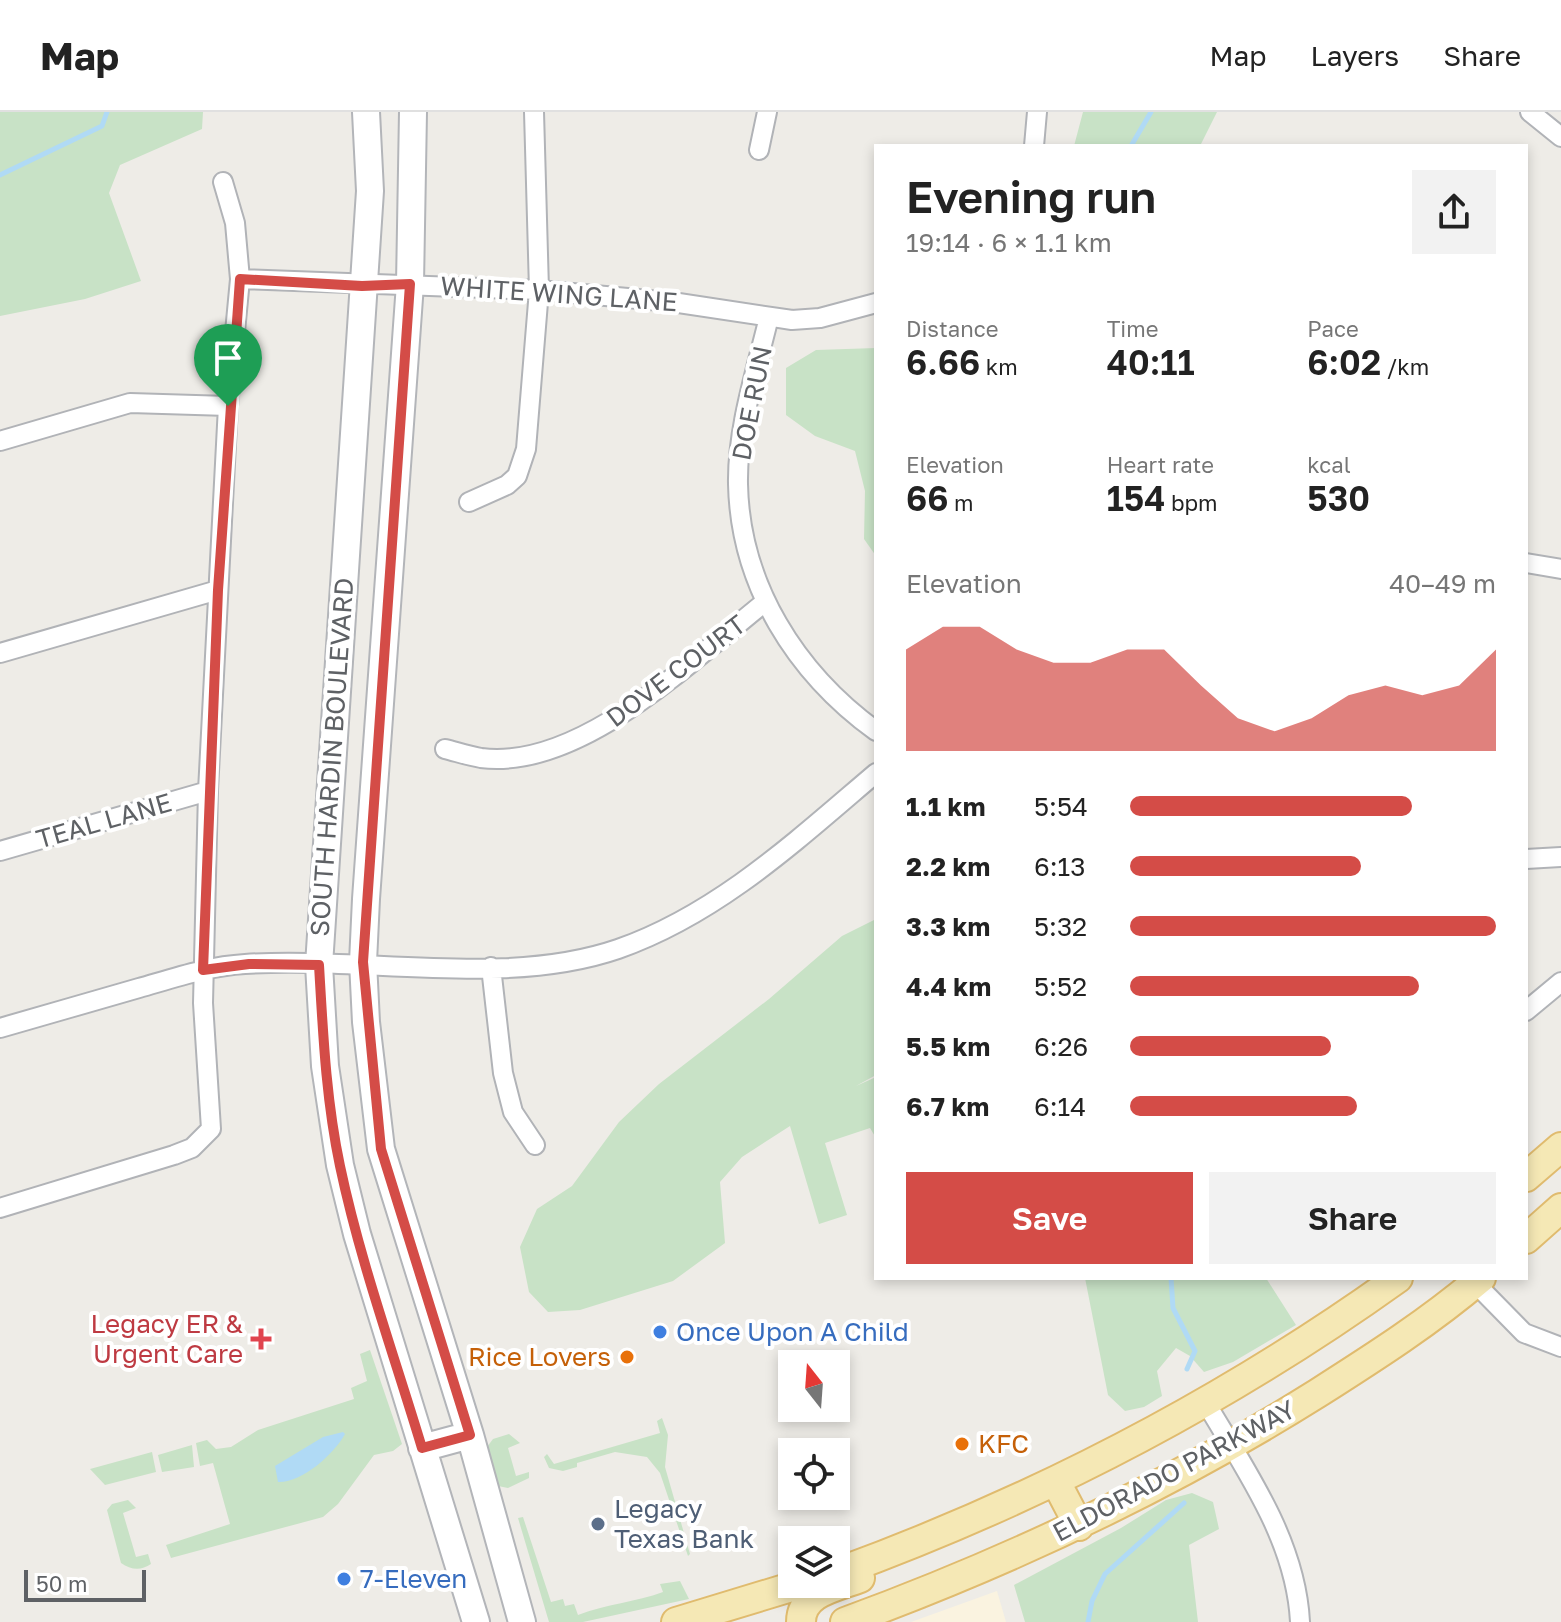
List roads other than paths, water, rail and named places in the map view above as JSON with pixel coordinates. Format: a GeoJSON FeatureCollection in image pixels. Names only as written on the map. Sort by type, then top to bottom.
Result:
{"type":"FeatureCollection","features":[{"type":"Feature","properties":{"kind":"main road","name":"SOUTH HARDIN BOULEVARD"},"geometry":{"type":"LineString","coordinates":[[366,112],[370,191],[319,965],[325,1066],[340,1165],[357,1234],[476,1622]]}},
{"type":"Feature","properties":{"kind":"main road","name":"SOUTH HARDIN BOULEVARD"},"geometry":{"type":"LineString","coordinates":[[413,112],[410,284],[363,962],[381,1149],[470,1435],[522,1622]]}},
{"type":"Feature","properties":{"kind":"main road"},"geometry":{"type":"LineString","coordinates":[[1528,1175],[1561,1147]]}},
{"type":"Feature","properties":{"kind":"main road"},"geometry":{"type":"LineString","coordinates":[[1528,1237],[1561,1208]]}},
{"type":"Feature","properties":{"kind":"main road","name":"ELDORADO PARKWAY"},"geometry":{"type":"LineString","coordinates":[[850,1568],[1056,1482],[1206,1403],[1395,1280]]}},
{"type":"Feature","properties":{"kind":"main road","name":"ELDORADO PARKWAY"},"geometry":{"type":"LineString","coordinates":[[845,1622],[980,1571],[1079,1526],[1232,1446],[1381,1352],[1475,1280]]}},
{"type":"Feature","properties":{"kind":"main road"},"geometry":{"type":"LineString","coordinates":[[422,1448],[470,1435]]}},
{"type":"Feature","properties":{"kind":"main road"},"geometry":{"type":"LineString","coordinates":[[1056,1482],[1079,1526]]}},
{"type":"Feature","properties":{"kind":"main road"},"geometry":{"type":"LineString","coordinates":[[801,1622],[803,1609],[811,1598],[867,1575],[895,1551]]}},
{"type":"Feature","properties":{"kind":"main road"},"geometry":{"type":"LineString","coordinates":[[676,1622],[778,1591]]}},
{"type":"Feature","properties":{"kind":"street"},"geometry":{"type":"LineString","coordinates":[[469,502],[507,485],[522,466],[539,290],[534,112]]}},
{"type":"Feature","properties":{"kind":"street"},"geometry":{"type":"LineString","coordinates":[[759,150],[767,112]]}},
{"type":"Feature","properties":{"kind":"street"},"geometry":{"type":"LineString","coordinates":[[1034,144],[1037,112]]}},
{"type":"Feature","properties":{"kind":"street"},"geometry":{"type":"LineString","coordinates":[[1530,112],[1561,137]]}},
{"type":"Feature","properties":{"kind":"street"},"geometry":{"type":"LineString","coordinates":[[0,1208],[192,1148],[211,1129],[213,1117],[205,1043],[203,970],[208,791],[228,406],[240,279],[235,223],[223,182]]}},
{"type":"Feature","properties":{"kind":"street","name":"WHITE WING LANE"},"geometry":{"type":"LineString","coordinates":[[240,279],[362,286],[410,284],[539,290],[672,302],[769,317],[820,318],[874,304]]}},
{"type":"Feature","properties":{"kind":"street","name":"DOE RUN"},"geometry":{"type":"LineString","coordinates":[[769,317],[743,425],[738,485],[747,539],[765,602],[808,669],[845,707],[874,729]]}},
{"type":"Feature","properties":{"kind":"street"},"geometry":{"type":"LineString","coordinates":[[0,441],[130,403],[228,406]]}},
{"type":"Feature","properties":{"kind":"street"},"geometry":{"type":"LineString","coordinates":[[1528,563],[1561,569]]}},
{"type":"Feature","properties":{"kind":"street"},"geometry":{"type":"LineString","coordinates":[[0,653],[218,590]]}},
{"type":"Feature","properties":{"kind":"street","name":"DOVE COURT"},"geometry":{"type":"LineString","coordinates":[[445,749],[484,758],[553,749],[584,737],[618,719],[765,602]]}},
{"type":"Feature","properties":{"kind":"street"},"geometry":{"type":"LineString","coordinates":[[0,1028],[203,970],[249,964],[363,962],[491,967],[589,956],[629,944],[683,920],[781,854],[874,775]]}},
{"type":"Feature","properties":{"kind":"street","name":"TEAL LANE"},"geometry":{"type":"LineString","coordinates":[[0,851],[208,791]]}},
{"type":"Feature","properties":{"kind":"street"},"geometry":{"type":"LineString","coordinates":[[1528,859],[1561,857]]}},
{"type":"Feature","properties":{"kind":"street"},"geometry":{"type":"LineString","coordinates":[[491,967],[503,1073],[513,1112],[535,1145]]}},
{"type":"Feature","properties":{"kind":"street"},"geometry":{"type":"LineString","coordinates":[[1528,1009],[1561,982]]}},
{"type":"Feature","properties":{"kind":"street"},"geometry":{"type":"LineString","coordinates":[[1475,1280],[1524,1333],[1561,1347]]}},
{"type":"Feature","properties":{"kind":"street"},"geometry":{"type":"LineString","coordinates":[[1206,1403],[1258,1491],[1291,1564],[1300,1622]]}},
{"type":"Feature","properties":{"kind":"water"},"geometry":{"type":"Polygon","coordinates":[[[345,1434],[340,1442],[307,1473],[278,1482],[275,1466],[323,1437],[345,1434]]]}},
{"type":"Feature","properties":{"kind":"waterway"},"geometry":{"type":"LineString","coordinates":[[0,175],[102,126],[107,112]]}},
{"type":"Feature","properties":{"kind":"waterway"},"geometry":{"type":"LineString","coordinates":[[1132,144],[1151,112]]}},
{"type":"Feature","properties":{"kind":"waterway"},"geometry":{"type":"LineString","coordinates":[[1171,1280],[1173,1308],[1195,1351],[1187,1369]]}},
{"type":"Feature","properties":{"kind":"waterway"},"geometry":{"type":"LineString","coordinates":[[1088,1622],[1092,1601],[1105,1574],[1184,1503]]}},
{"type":"Feature","properties":{"kind":"place","name":"Once Upon A Child"},"geometry":{"type":"Point","coordinates":[660,1332]}},
{"type":"Feature","properties":{"kind":"place","name":"Legacy ER & Urgent Care"},"geometry":{"type":"Point","coordinates":[261,1339]}},
{"type":"Feature","properties":{"kind":"place","name":"Rice Lovers"},"geometry":{"type":"Point","coordinates":[627,1357]}},
{"type":"Feature","properties":{"kind":"place","name":"KFC"},"geometry":{"type":"Point","coordinates":[962,1444]}},
{"type":"Feature","properties":{"kind":"place","name":"Legacy Texas Bank"},"geometry":{"type":"Point","coordinates":[598,1524]}},
{"type":"Feature","properties":{"kind":"place","name":"7-Eleven"},"geometry":{"type":"Point","coordinates":[344,1579]}}]}
